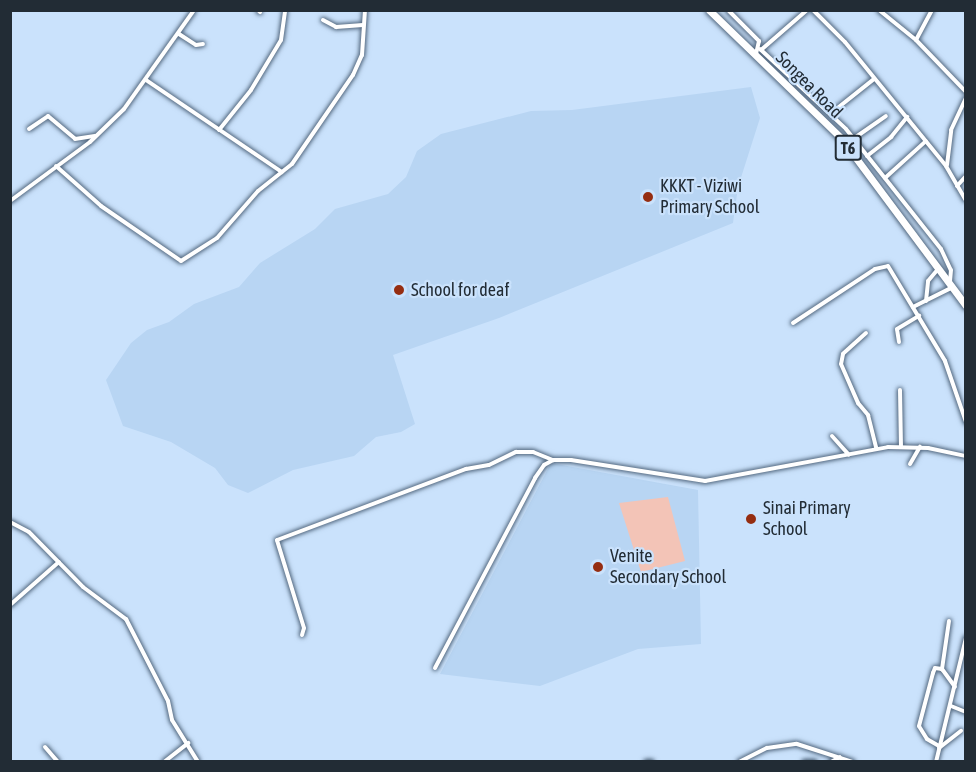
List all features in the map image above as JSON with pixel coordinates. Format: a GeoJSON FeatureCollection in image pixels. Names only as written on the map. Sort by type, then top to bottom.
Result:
{"type":"FeatureCollection","features":[{"type":"Feature","properties":{"kind":"highway","name":"Songea Road"},"geometry":{"type":"LineString","coordinates":[[709,10],[759,51],[841,138],[940,268],[966,306]]}},
{"type":"Feature","properties":{"kind":"street"},"geometry":{"type":"LineString","coordinates":[[10,201],[96,136],[146,80],[194,10]]}},
{"type":"Feature","properties":{"kind":"street"},"geometry":{"type":"LineString","coordinates":[[219,130],[250,90],[280,40],[285,10]]}},
{"type":"Feature","properties":{"kind":"street"},"geometry":{"type":"LineString","coordinates":[[56,166],[101,206],[181,261],[217,238],[258,191],[292,164],[354,75],[362,55],[365,10]]}},
{"type":"Feature","properties":{"kind":"street"},"geometry":{"type":"LineString","coordinates":[[728,10],[759,41],[759,51],[830,114],[854,139],[941,249],[951,270],[952,285],[913,306]]}},
{"type":"Feature","properties":{"kind":"street"},"geometry":{"type":"LineString","coordinates":[[759,51],[807,10]]}},
{"type":"Feature","properties":{"kind":"street"},"geometry":{"type":"LineString","coordinates":[[813,10],[845,42],[907,117],[946,166],[966,200]]}},
{"type":"Feature","properties":{"kind":"street"},"geometry":{"type":"LineString","coordinates":[[879,10],[916,40],[966,93]]}},
{"type":"Feature","properties":{"kind":"street"},"geometry":{"type":"LineString","coordinates":[[916,40],[932,10]]}},
{"type":"Feature","properties":{"kind":"street"},"geometry":{"type":"LineString","coordinates":[[323,20],[336,27],[363,25]]}},
{"type":"Feature","properties":{"kind":"street"},"geometry":{"type":"LineString","coordinates":[[179,34],[196,45],[203,44]]}},
{"type":"Feature","properties":{"kind":"street"},"geometry":{"type":"LineString","coordinates":[[830,114],[874,79]]}},
{"type":"Feature","properties":{"kind":"street"},"geometry":{"type":"LineString","coordinates":[[146,80],[282,172]]}},
{"type":"Feature","properties":{"kind":"street"},"geometry":{"type":"LineString","coordinates":[[946,166],[951,130],[966,98]]}},
{"type":"Feature","properties":{"kind":"street"},"geometry":{"type":"LineString","coordinates":[[28,129],[48,116],[75,139],[96,136]]}},
{"type":"Feature","properties":{"kind":"street"},"geometry":{"type":"LineString","coordinates":[[854,139],[886,116]]}},
{"type":"Feature","properties":{"kind":"street"},"geometry":{"type":"LineString","coordinates":[[867,156],[891,137],[907,117]]}},
{"type":"Feature","properties":{"kind":"street"},"geometry":{"type":"LineString","coordinates":[[885,178],[926,141]]}},
{"type":"Feature","properties":{"kind":"street"},"geometry":{"type":"LineString","coordinates":[[957,186],[966,176]]}},
{"type":"Feature","properties":{"kind":"street"},"geometry":{"type":"LineString","coordinates":[[793,323],[883,265],[891,268],[945,361],[966,422]]}},
{"type":"Feature","properties":{"kind":"street"},"geometry":{"type":"LineString","coordinates":[[926,301],[928,281],[940,268]]}},
{"type":"Feature","properties":{"kind":"street"},"geometry":{"type":"LineString","coordinates":[[899,342],[897,329],[919,316]]}},
{"type":"Feature","properties":{"kind":"street"},"geometry":{"type":"LineString","coordinates":[[866,333],[843,354],[841,364],[858,403],[868,414],[876,448]]}},
{"type":"Feature","properties":{"kind":"street"},"geometry":{"type":"LineString","coordinates":[[900,390],[901,446]]}},
{"type":"Feature","properties":{"kind":"street"},"geometry":{"type":"LineString","coordinates":[[832,436],[849,455]]}},
{"type":"Feature","properties":{"kind":"street"},"geometry":{"type":"LineString","coordinates":[[910,464],[920,447]]}},
{"type":"Feature","properties":{"kind":"street"},"geometry":{"type":"LineString","coordinates":[[302,635],[304,628],[276,545],[277,540],[466,469],[489,465],[516,452],[533,452],[553,460],[571,460],[705,481],[876,448],[920,447],[966,456]]}},
{"type":"Feature","properties":{"kind":"street"},"geometry":{"type":"LineString","coordinates":[[435,668],[535,478],[544,465],[553,460]]}},
{"type":"Feature","properties":{"kind":"street"},"geometry":{"type":"LineString","coordinates":[[10,522],[29,531],[83,587],[126,620],[170,706],[172,720],[198,762]]}},
{"type":"Feature","properties":{"kind":"street"},"geometry":{"type":"LineString","coordinates":[[10,606],[59,562]]}},
{"type":"Feature","properties":{"kind":"street"},"geometry":{"type":"LineString","coordinates":[[948,621],[942,669],[955,688]]}},
{"type":"Feature","properties":{"kind":"street"},"geometry":{"type":"LineString","coordinates":[[936,762],[966,638]]}},
{"type":"Feature","properties":{"kind":"street"},"geometry":{"type":"LineString","coordinates":[[939,747],[927,739],[919,726],[933,673],[942,669]]}},
{"type":"Feature","properties":{"kind":"street"},"geometry":{"type":"LineString","coordinates":[[951,706],[966,712]]}},
{"type":"Feature","properties":{"kind":"street"},"geometry":{"type":"LineString","coordinates":[[939,747],[962,731]]}},
{"type":"Feature","properties":{"kind":"street"},"geometry":{"type":"LineString","coordinates":[[164,762],[188,743]]}},
{"type":"Feature","properties":{"kind":"street"},"geometry":{"type":"LineString","coordinates":[[739,762],[767,748],[797,744],[853,762]]}},
{"type":"Feature","properties":{"kind":"street"},"geometry":{"type":"LineString","coordinates":[[45,747],[58,762]]}},
{"type":"Feature","properties":{"kind":"street"},"geometry":{"type":"LineString","coordinates":[[831,762],[840,757]]}},
{"type":"Feature","properties":{"kind":"street"},"geometry":{"type":"LineString","coordinates":[[646,762],[652,762]]}},
{"type":"Feature","properties":{"kind":"street"},"geometry":{"type":"LineString","coordinates":[[804,762],[815,762]]}},
{"type":"Feature","properties":{"kind":"shaded area","name":"School for deaf"},"geometry":{"type":"Polygon","coordinates":[[[751,87],[760,118],[738,187],[733,223],[499,318],[393,355],[415,424],[401,432],[376,437],[354,456],[293,470],[248,493],[228,485],[215,468],[171,442],[123,426],[106,380],[131,343],[147,330],[169,322],[194,304],[239,287],[260,263],[315,229],[335,209],[388,194],[406,177],[417,151],[441,134],[531,111],[572,110],[751,87]]]}},
{"type":"Feature","properties":{"kind":"shaded area","name":"Venite Secondary School"},"geometry":{"type":"Polygon","coordinates":[[[551,463],[698,490],[701,644],[638,649],[540,686],[440,674],[551,463]]]}},
{"type":"Feature","properties":{"kind":"shaded area"},"geometry":{"type":"Polygon","coordinates":[[[668,497],[685,561],[641,572],[619,503],[668,497]]]}},
{"type":"Feature","properties":{"kind":"place","name":"KKKT - Viziwi Primary School"},"geometry":{"type":"Point","coordinates":[648,197]}},
{"type":"Feature","properties":{"kind":"place","name":"School for deaf"},"geometry":{"type":"Point","coordinates":[399,290]}},
{"type":"Feature","properties":{"kind":"place","name":"Sinai Primary School"},"geometry":{"type":"Point","coordinates":[751,519]}},
{"type":"Feature","properties":{"kind":"place","name":"Venite Secondary School"},"geometry":{"type":"Point","coordinates":[598,567]}}]}
